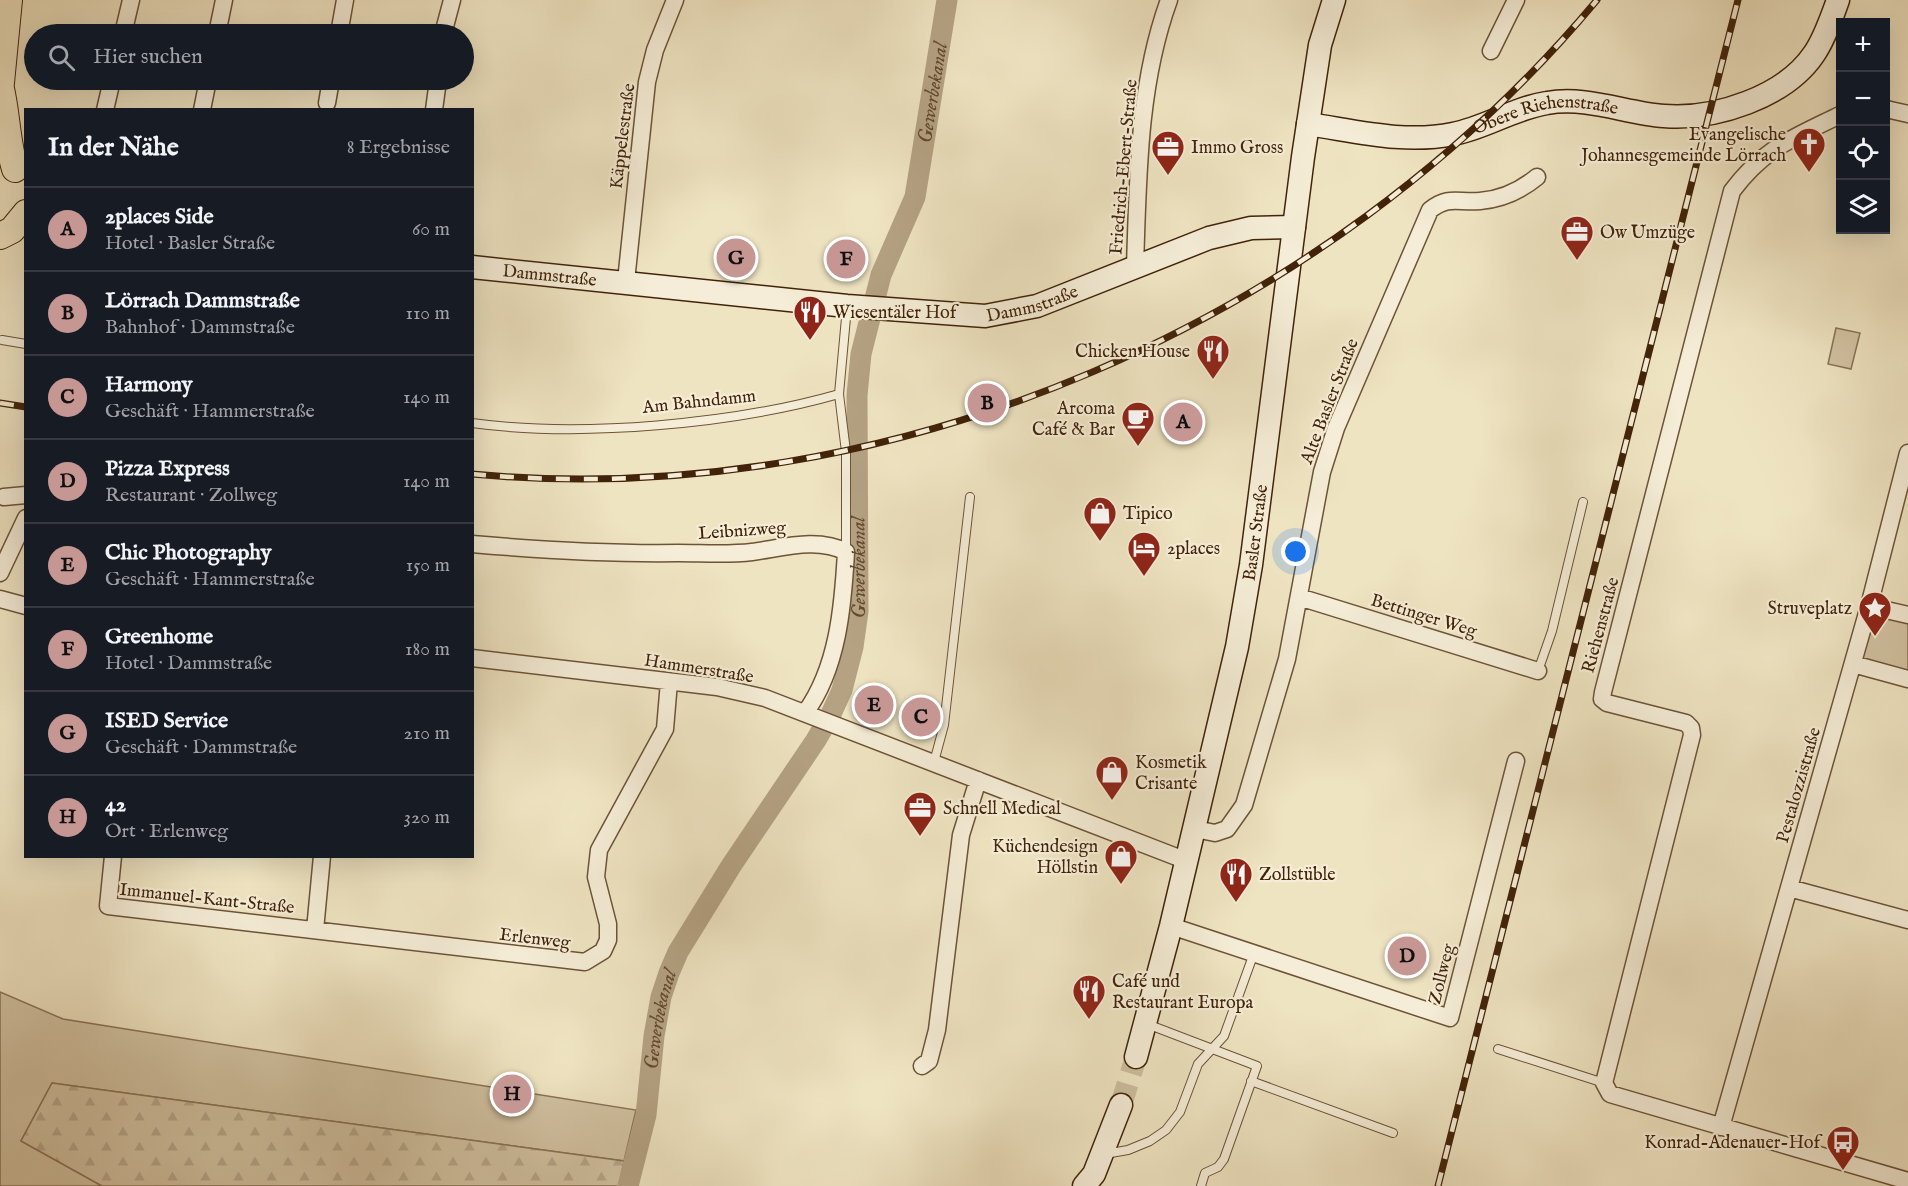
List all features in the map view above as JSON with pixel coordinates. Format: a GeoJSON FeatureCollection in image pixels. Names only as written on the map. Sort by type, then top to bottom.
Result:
{"type":"FeatureCollection","features":[{"type":"Feature","properties":{"kind":"main road"},"geometry":{"type":"LineString","coordinates":[[9,0],[1,91],[9,150],[17,173]]}},
{"type":"Feature","properties":{"kind":"main road","name":"Basler Straße"},"geometry":{"type":"LineString","coordinates":[[1136,1057],[1195,829],[1237,648],[1251,565],[1308,124],[1320,45],[1334,0]]}},
{"type":"Feature","properties":{"kind":"main road","name":"Obere Riehenstraße"},"geometry":{"type":"LineString","coordinates":[[1308,124],[1398,138],[1428,138],[1455,134],[1547,102],[1584,101],[1664,116],[1731,108],[1778,90],[1815,54],[1838,0]]}},
{"type":"Feature","properties":{"kind":"main road","name":"Dammstraße"},"geometry":{"type":"LineString","coordinates":[[474,267],[626,281],[847,306],[976,316],[1003,315],[1037,306],[1209,238],[1251,228],[1294,227]]}},
{"type":"Feature","properties":{"kind":"main road"},"geometry":{"type":"LineString","coordinates":[[1093,1175],[1121,1105]]}},
{"type":"Feature","properties":{"kind":"street"},"geometry":{"type":"LineString","coordinates":[[125,24],[131,0]]}},
{"type":"Feature","properties":{"kind":"street"},"geometry":{"type":"LineString","coordinates":[[219,24],[224,0]]}},
{"type":"Feature","properties":{"kind":"street"},"geometry":{"type":"LineString","coordinates":[[341,24],[345,0]]}},
{"type":"Feature","properties":{"kind":"street"},"geometry":{"type":"LineString","coordinates":[[446,24],[452,0]]}},
{"type":"Feature","properties":{"kind":"street","name":"Käppelestraße"},"geometry":{"type":"LineString","coordinates":[[626,281],[647,82],[655,50],[675,0]]}},
{"type":"Feature","properties":{"kind":"street","name":"Friedrich-Ebert-Straße"},"geometry":{"type":"LineString","coordinates":[[1135,267],[1145,101],[1157,33],[1169,0]]}},
{"type":"Feature","properties":{"kind":"street"},"geometry":{"type":"LineString","coordinates":[[1491,51],[1516,0]]}},
{"type":"Feature","properties":{"kind":"street"},"geometry":{"type":"LineString","coordinates":[[105,108],[110,90]]}},
{"type":"Feature","properties":{"kind":"street"},"geometry":{"type":"LineString","coordinates":[[202,108],[206,90]]}},
{"type":"Feature","properties":{"kind":"street"},"geometry":{"type":"LineString","coordinates":[[327,103],[329,90]]}},
{"type":"Feature","properties":{"kind":"street"},"geometry":{"type":"LineString","coordinates":[[434,108],[437,90]]}},
{"type":"Feature","properties":{"kind":"street"},"geometry":{"type":"LineString","coordinates":[[1890,110],[1908,114]]}},
{"type":"Feature","properties":{"kind":"street","name":"Riehenstraße"},"geometry":{"type":"LineString","coordinates":[[1604,1083],[1692,735],[1691,728],[1686,723],[1607,703],[1602,699],[1602,692],[1731,191],[1750,167],[1781,144],[1836,117]]}},
{"type":"Feature","properties":{"kind":"street","name":"Alte Basler Straße"},"geometry":{"type":"LineString","coordinates":[[1195,829],[1215,833],[1227,829],[1244,805],[1287,659],[1320,477],[1336,428],[1430,210],[1441,201],[1480,201],[1512,194],[1537,177]]}},
{"type":"Feature","properties":{"kind":"street","name":"Pestalozzistraße"},"geometry":{"type":"LineString","coordinates":[[1721,1127],[1869,606],[1908,453]]}},
{"type":"Feature","properties":{"kind":"street"},"geometry":{"type":"LineString","coordinates":[[4,497],[24,495]]}},
{"type":"Feature","properties":{"kind":"street"},"geometry":{"type":"LineString","coordinates":[[0,573],[24,522]]}},
{"type":"Feature","properties":{"kind":"street","name":"Leibnizweg"},"geometry":{"type":"LineString","coordinates":[[474,544],[572,552],[742,553],[817,544],[833,545],[846,552]]}},
{"type":"Feature","properties":{"kind":"street"},"geometry":{"type":"LineString","coordinates":[[810,714],[835,640],[843,605],[846,552]]}},
{"type":"Feature","properties":{"kind":"street","name":"Bettinger Weg"},"geometry":{"type":"LineString","coordinates":[[1299,597],[1538,671]]}},
{"type":"Feature","properties":{"kind":"street"},"geometry":{"type":"LineString","coordinates":[[0,598],[22,606]]}},
{"type":"Feature","properties":{"kind":"street"},"geometry":{"type":"LineString","coordinates":[[0,611],[22,606]]}},
{"type":"Feature","properties":{"kind":"street"},"geometry":{"type":"LineString","coordinates":[[1869,606],[1908,615]]}},
{"type":"Feature","properties":{"kind":"street","name":"Hammerstraße"},"geometry":{"type":"LineString","coordinates":[[474,658],[717,687],[765,698],[1187,861]]}},
{"type":"Feature","properties":{"kind":"street"},"geometry":{"type":"LineString","coordinates":[[1852,664],[1908,679]]}},
{"type":"Feature","properties":{"kind":"street","name":"Erlenweg"},"geometry":{"type":"LineString","coordinates":[[315,930],[573,963],[595,958],[603,951],[608,940],[608,924],[596,877],[599,850],[665,729],[669,682]]}},
{"type":"Feature","properties":{"kind":"street","name":"Zollweg"},"geometry":{"type":"LineString","coordinates":[[1171,926],[1450,1018],[1516,760]]}},
{"type":"Feature","properties":{"kind":"street"},"geometry":{"type":"LineString","coordinates":[[922,1066],[929,1061],[937,1030],[961,835],[978,780]]}},
{"type":"Feature","properties":{"kind":"street","name":"Immanuel-Kant-Straße"},"geometry":{"type":"LineString","coordinates":[[112,858],[108,906],[315,930]]}},
{"type":"Feature","properties":{"kind":"street"},"geometry":{"type":"LineString","coordinates":[[315,930],[322,858]]}},
{"type":"Feature","properties":{"kind":"street"},"geometry":{"type":"LineString","coordinates":[[1789,888],[1908,920]]}},
{"type":"Feature","properties":{"kind":"street"},"geometry":{"type":"LineString","coordinates":[[1604,1083],[1610,1094],[1908,1181]]}},
{"type":"Feature","properties":{"kind":"lane"},"geometry":{"type":"LineString","coordinates":[[846,552],[846,452],[839,394],[847,306]]}},
{"type":"Feature","properties":{"kind":"lane"},"geometry":{"type":"LineString","coordinates":[[2,340],[24,344]]}},
{"type":"Feature","properties":{"kind":"lane","name":"Am Bahndamm"},"geometry":{"type":"LineString","coordinates":[[474,423],[508,428],[618,427],[699,420],[796,406],[839,394]]}},
{"type":"Feature","properties":{"kind":"lane"},"geometry":{"type":"LineString","coordinates":[[934,762],[944,725],[970,497]]}},
{"type":"Feature","properties":{"kind":"lane"},"geometry":{"type":"LineString","coordinates":[[1538,671],[1552,631],[1583,502]]}},
{"type":"Feature","properties":{"kind":"lane"},"geometry":{"type":"LineString","coordinates":[[1093,1175],[1128,1150],[1150,1141],[1166,1130],[1180,1112],[1197,1064],[1224,1036],[1254,953]]}},
{"type":"Feature","properties":{"kind":"lane"},"geometry":{"type":"LineString","coordinates":[[1146,1024],[1257,1066],[1224,1159],[1218,1167],[1205,1173],[1201,1186]]}},
{"type":"Feature","properties":{"kind":"lane"},"geometry":{"type":"LineString","coordinates":[[1497,1049],[1604,1083]]}},
{"type":"Feature","properties":{"kind":"lane"},"geometry":{"type":"LineString","coordinates":[[1251,1081],[1393,1133]]}},
{"type":"Feature","properties":{"kind":"green space"},"geometry":{"type":"Polygon","coordinates":[[[1836,328],[1860,333],[1851,369],[1828,364],[1836,328]]]}},
{"type":"Feature","properties":{"kind":"green space","name":"Struveplatz"},"geometry":{"type":"Polygon","coordinates":[[[1869,606],[1908,615],[1908,679],[1853,664],[1869,606]]]}},
{"type":"Feature","properties":{"kind":"green space"},"geometry":{"type":"Polygon","coordinates":[[[0,992],[63,1019],[636,1110],[624,1161],[52,1083],[21,1141],[102,1186],[0,1186],[0,992]]]}},
{"type":"Feature","properties":{"kind":"green space"},"geometry":{"type":"Polygon","coordinates":[[[52,1083],[624,1161],[619,1186],[102,1186],[21,1141],[52,1083]]]}},
{"type":"Feature","properties":{"kind":"waterway","name":"Gewerbekanal"},"geometry":{"type":"LineString","coordinates":[[628,1186],[646,1115],[654,1036],[661,997],[678,952],[731,866],[816,740],[842,690],[853,647],[858,611],[857,395],[861,354],[881,275],[915,197],[947,0]]}},
{"type":"Feature","properties":{"kind":"tunnel"},"geometry":{"type":"LineString","coordinates":[[1121,1105],[1136,1057]]}},
{"type":"Feature","properties":{"kind":"railway"},"geometry":{"type":"LineString","coordinates":[[474,474],[630,478],[787,462],[942,426],[1092,372],[1234,302],[1367,215],[1489,114],[1597,0]]}},
{"type":"Feature","properties":{"kind":"railway"},"geometry":{"type":"LineString","coordinates":[[1438,1186],[1738,0]]}},
{"type":"Feature","properties":{"kind":"railway"},"geometry":{"type":"LineString","coordinates":[[0,403],[24,407]]}},
{"type":"Feature","properties":{"kind":"place","name":"Evangelische Johannesgemeinde Lörrach"},"geometry":{"type":"Point","coordinates":[1809,173]}},
{"type":"Feature","properties":{"kind":"place","name":"Immo Gross"},"geometry":{"type":"Point","coordinates":[1168,176]}},
{"type":"Feature","properties":{"kind":"place","name":"ISED Service"},"geometry":{"type":"Point","coordinates":[736,258]}},
{"type":"Feature","properties":{"kind":"place","name":"Greenhome"},"geometry":{"type":"Point","coordinates":[846,259]}},
{"type":"Feature","properties":{"kind":"place","name":"Ow Umzüge"},"geometry":{"type":"Point","coordinates":[1577,261]}},
{"type":"Feature","properties":{"kind":"place","name":"Wiesentäler Hof"},"geometry":{"type":"Point","coordinates":[810,341]}},
{"type":"Feature","properties":{"kind":"place","name":"Chicken House"},"geometry":{"type":"Point","coordinates":[1213,380]}},
{"type":"Feature","properties":{"kind":"place","name":"Lörrach Dammstraße"},"geometry":{"type":"Point","coordinates":[987,403]}},
{"type":"Feature","properties":{"kind":"place","name":"2places Side"},"geometry":{"type":"Point","coordinates":[1183,422]}},
{"type":"Feature","properties":{"kind":"place","name":"Arcoma Café & Bar"},"geometry":{"type":"Point","coordinates":[1138,447]}},
{"type":"Feature","properties":{"kind":"place","name":"Tipico"},"geometry":{"type":"Point","coordinates":[1100,542]}},
{"type":"Feature","properties":{"kind":"place","name":"2places"},"geometry":{"type":"Point","coordinates":[1144,577]}},
{"type":"Feature","properties":{"kind":"place","name":"Struveplatz"},"geometry":{"type":"Point","coordinates":[1875,637]}},
{"type":"Feature","properties":{"kind":"place","name":"Chic Photography"},"geometry":{"type":"Point","coordinates":[874,705]}},
{"type":"Feature","properties":{"kind":"place","name":"Harmony"},"geometry":{"type":"Point","coordinates":[921,717]}},
{"type":"Feature","properties":{"kind":"place","name":"Kosmetik Crisante"},"geometry":{"type":"Point","coordinates":[1112,801]}},
{"type":"Feature","properties":{"kind":"place","name":"Schnell Medical"},"geometry":{"type":"Point","coordinates":[920,837]}},
{"type":"Feature","properties":{"kind":"place","name":"Küchendesign Höllstin"},"geometry":{"type":"Point","coordinates":[1121,885]}},
{"type":"Feature","properties":{"kind":"place","name":"Zollstüble"},"geometry":{"type":"Point","coordinates":[1236,903]}},
{"type":"Feature","properties":{"kind":"place","name":"Pizza Express"},"geometry":{"type":"Point","coordinates":[1407,956]}},
{"type":"Feature","properties":{"kind":"place","name":"Café und Restaurant Europa"},"geometry":{"type":"Point","coordinates":[1089,1020]}},
{"type":"Feature","properties":{"kind":"place","name":"42"},"geometry":{"type":"Point","coordinates":[512,1094]}},
{"type":"Feature","properties":{"kind":"place","name":"Konrad-Adenauer-Hof"},"geometry":{"type":"Point","coordinates":[1843,1171]}}]}
